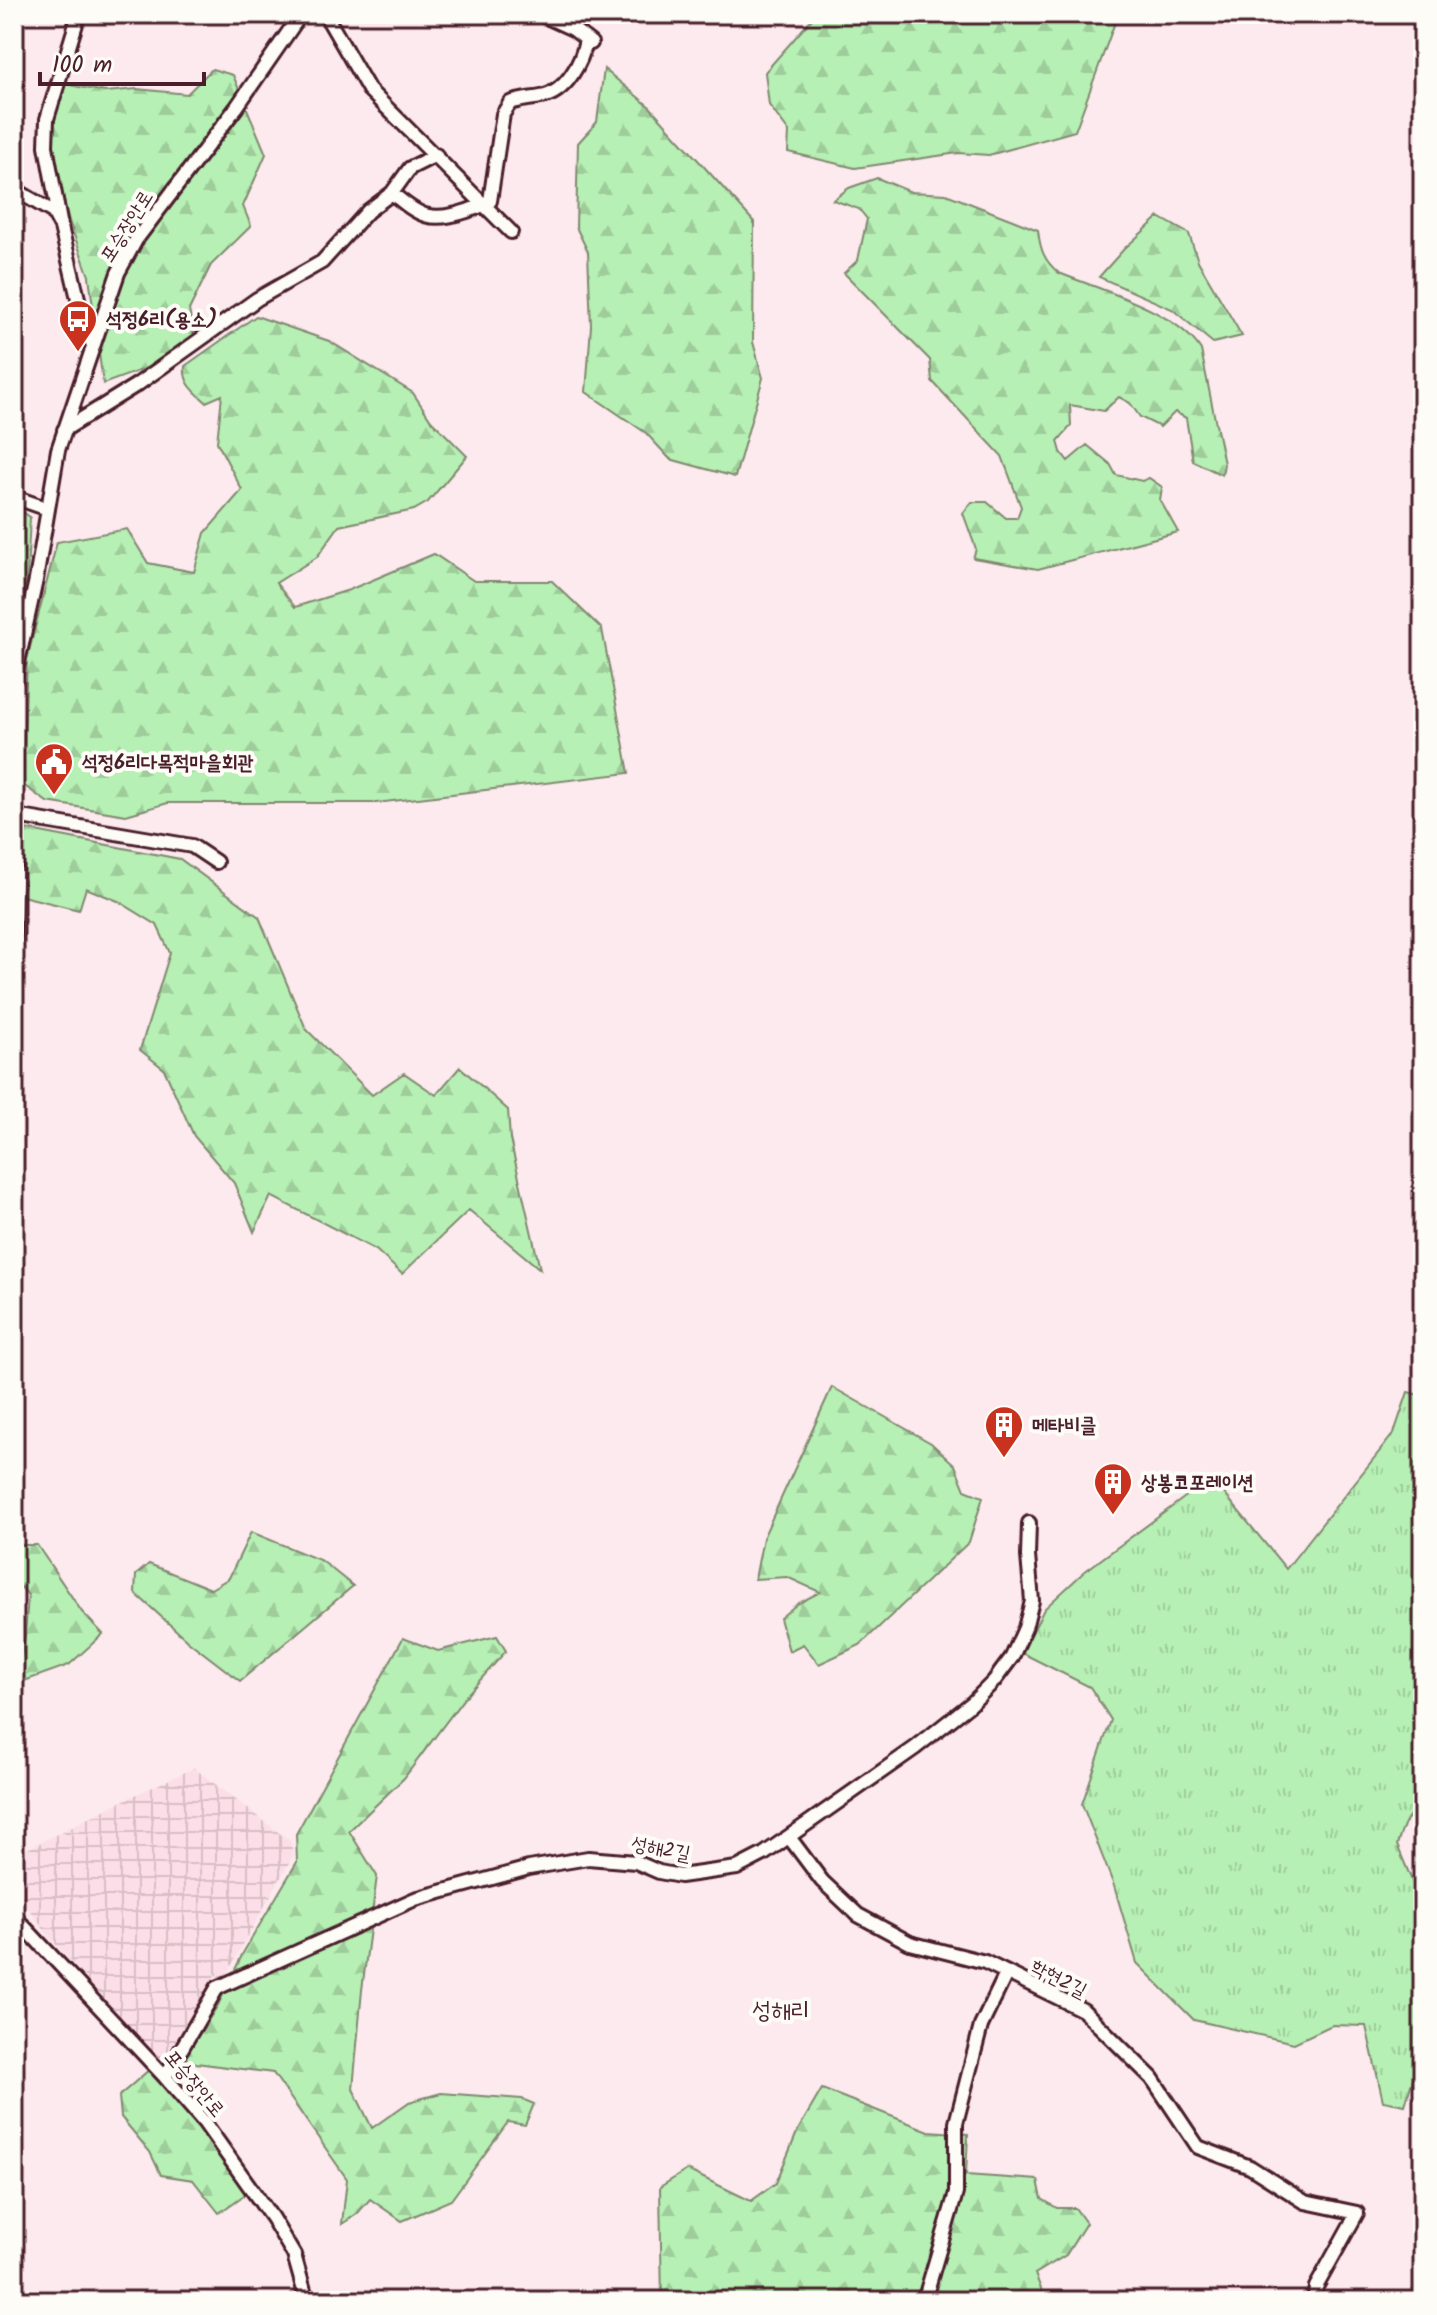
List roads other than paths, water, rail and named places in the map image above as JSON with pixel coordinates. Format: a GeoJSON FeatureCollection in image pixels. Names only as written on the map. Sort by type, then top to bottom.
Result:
{"type":"FeatureCollection","features":[{"type":"Feature","properties":{"kind":"street"},"geometry":{"type":"LineString","coordinates":[[79,14],[47,119],[46,146],[61,227],[85,328],[93,345]]}},
{"type":"Feature","properties":{"kind":"street","name":"포승장안로"},"geometry":{"type":"LineString","coordinates":[[14,680],[64,430],[118,273],[136,240],[236,108],[301,14]]}},
{"type":"Feature","properties":{"kind":"street"},"geometry":{"type":"LineString","coordinates":[[325,14],[369,90],[511,232]]}},
{"type":"Feature","properties":{"kind":"street"},"geometry":{"type":"LineString","coordinates":[[392,193],[427,218],[447,217],[485,204],[492,197],[503,114],[510,103],[553,92],[571,75],[588,42],[561,22],[540,14]]}},
{"type":"Feature","properties":{"kind":"street"},"geometry":{"type":"LineString","coordinates":[[64,430],[138,384],[257,299],[316,267],[368,211],[392,193],[410,168],[436,155]]}},
{"type":"Feature","properties":{"kind":"street"},"geometry":{"type":"LineString","coordinates":[[14,189],[53,212],[61,227]]}},
{"type":"Feature","properties":{"kind":"street"},"geometry":{"type":"LineString","coordinates":[[14,497],[48,509]]}},
{"type":"Feature","properties":{"kind":"street"},"geometry":{"type":"LineString","coordinates":[[14,796],[14,944]]}},
{"type":"Feature","properties":{"kind":"street"},"geometry":{"type":"LineString","coordinates":[[16,816],[192,846],[216,862]]}},
{"type":"Feature","properties":{"kind":"street","name":"성해2길"},"geometry":{"type":"LineString","coordinates":[[165,2077],[217,1988],[415,1899],[529,1868],[588,1858],[636,1862],[659,1872],[680,1876],[709,1874],[737,1868],[789,1837],[915,1748],[972,1703],[994,1681],[1012,1657],[1025,1628],[1032,1601],[1029,1523]]}},
{"type":"Feature","properties":{"kind":"street"},"geometry":{"type":"LineString","coordinates":[[789,1837],[822,1881],[858,1915],[910,1943],[985,1962],[1006,1974]]}},
{"type":"Feature","properties":{"kind":"street","name":"포승장안로"},"geometry":{"type":"LineString","coordinates":[[14,1916],[204,2122],[272,2218],[294,2255],[307,2301]]}},
{"type":"Feature","properties":{"kind":"street","name":"학현2길"},"geometry":{"type":"LineString","coordinates":[[924,2301],[956,2193],[956,2123],[981,2026],[1006,1974],[1083,2010],[1152,2078],[1198,2147],[1250,2167],[1305,2202],[1357,2213],[1316,2287],[1314,2301]]}},
{"type":"Feature","properties":{"kind":"waterway"},"geometry":{"type":"LineString","coordinates":[[1396,2301],[1423,2288]]}},
{"type":"Feature","properties":{"kind":"place","name":"석정6리(용소)"},"geometry":{"type":"Point","coordinates":[78,353]}},
{"type":"Feature","properties":{"kind":"place","name":"석정6리다목적마을회관"},"geometry":{"type":"Point","coordinates":[54,796]}},
{"type":"Feature","properties":{"kind":"place","name":"메타비클"},"geometry":{"type":"Point","coordinates":[1004,1459]}},
{"type":"Feature","properties":{"kind":"place","name":"상봉코포레이션"},"geometry":{"type":"Point","coordinates":[1113,1516]}},
{"type":"Feature","properties":{"kind":"district","name":"성해리"},"geometry":{"type":"Point","coordinates":[781,2010]}}]}
